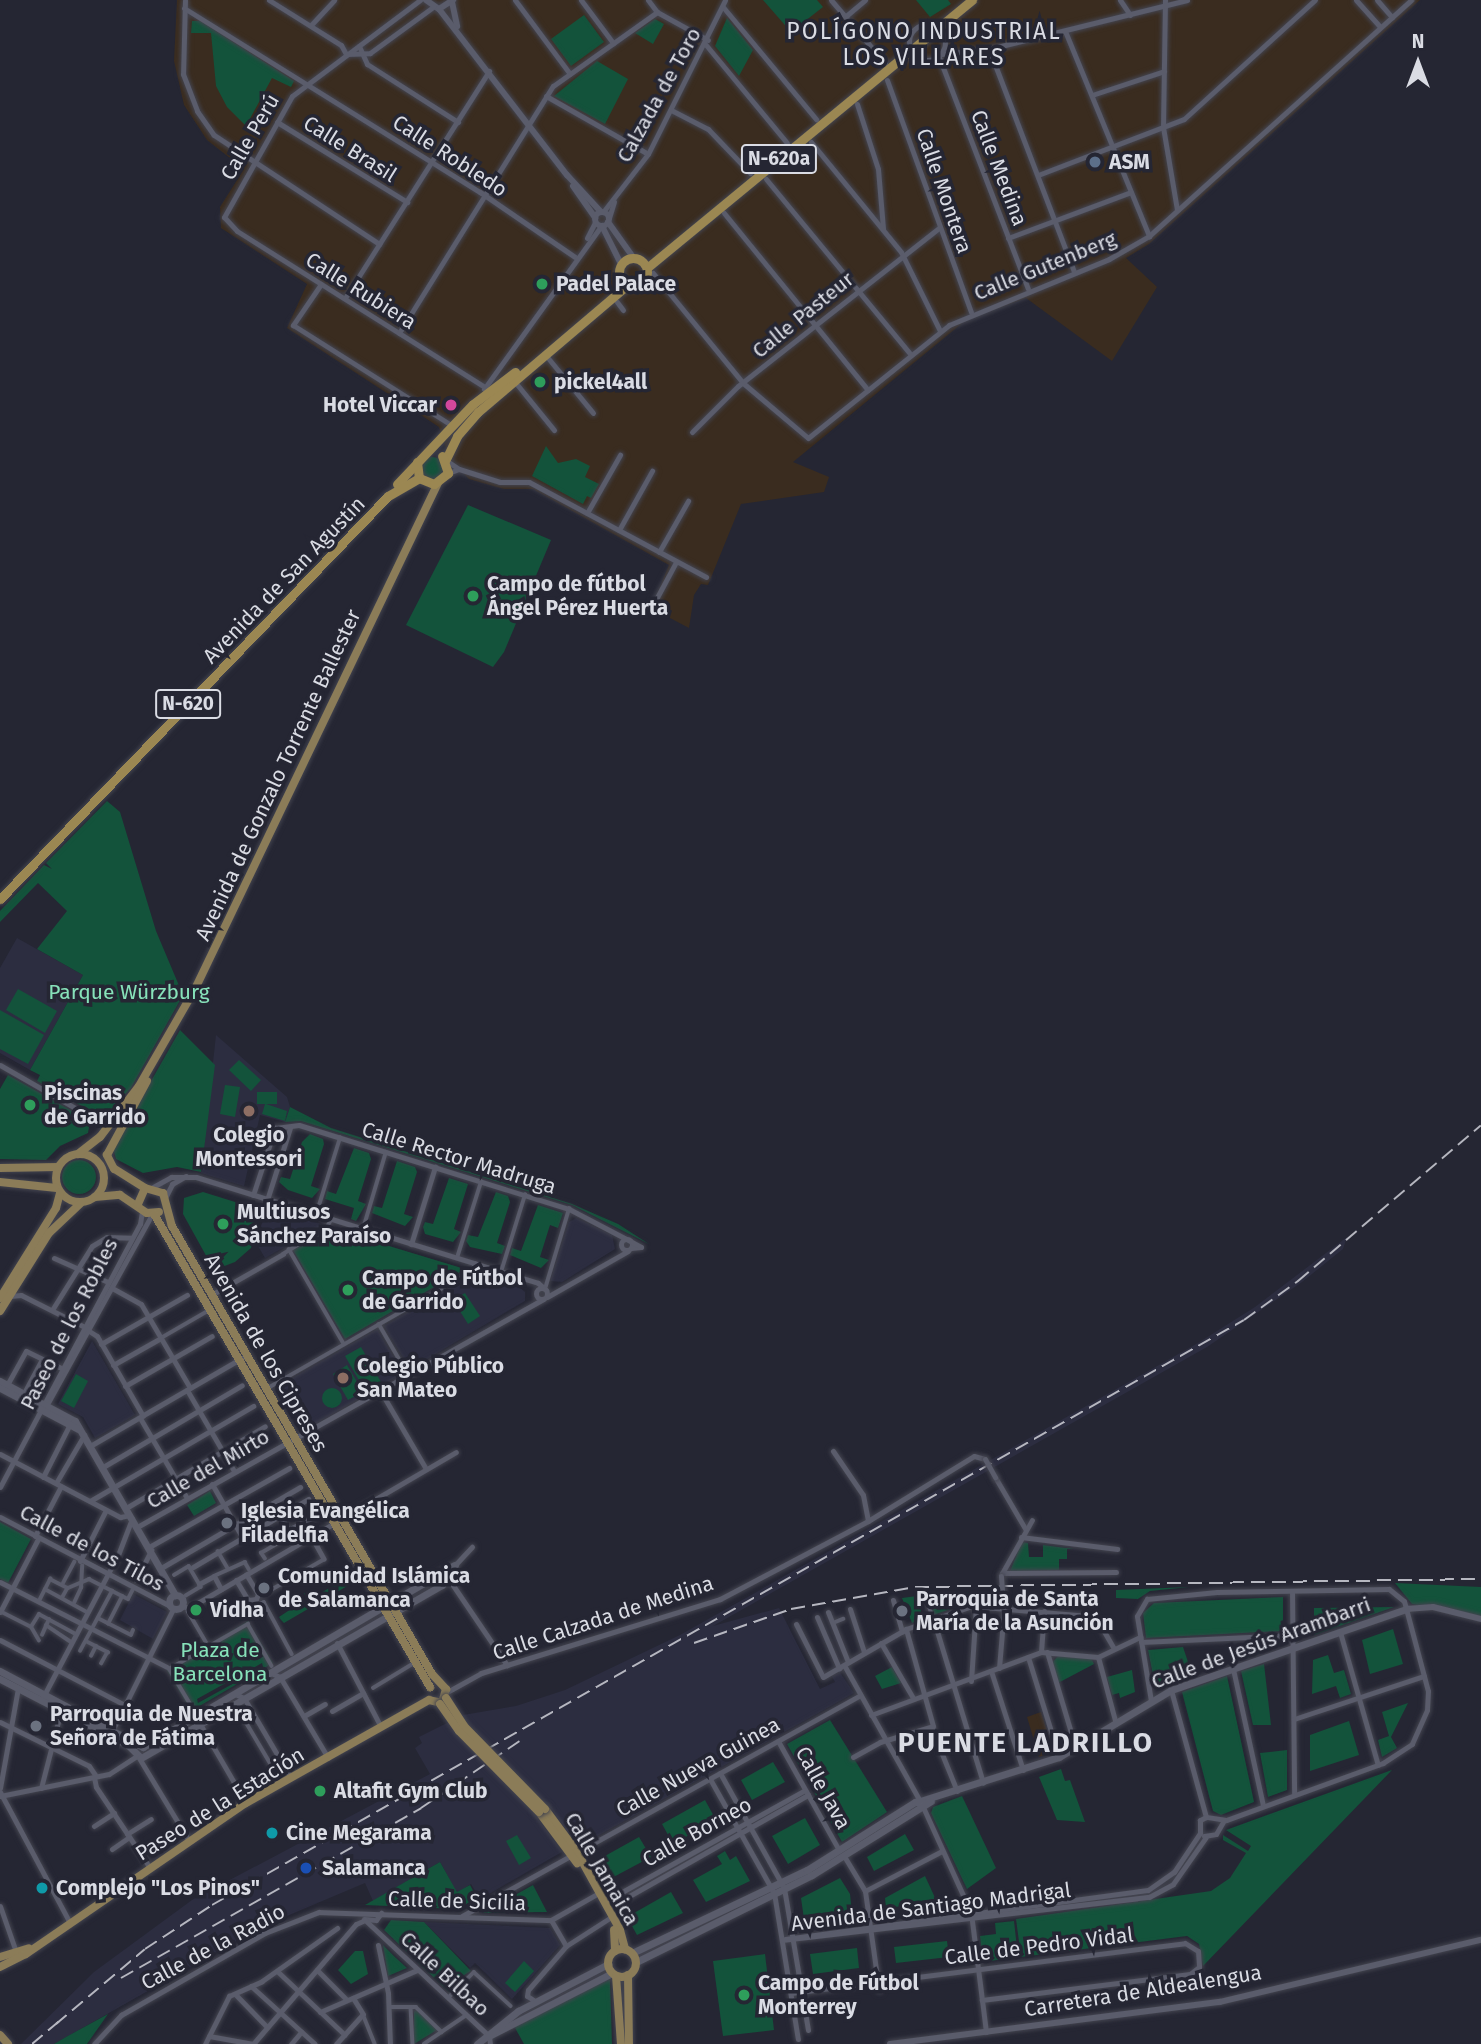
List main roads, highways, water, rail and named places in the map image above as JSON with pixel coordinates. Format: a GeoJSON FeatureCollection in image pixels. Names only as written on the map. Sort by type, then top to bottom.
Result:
{"type":"FeatureCollection","features":[{"type":"Feature","properties":{"kind":"highway","name":"N-620a"},"geometry":{"type":"LineString","coordinates":[[650,270],[972,0]]}},
{"type":"Feature","properties":{"kind":"highway"},"geometry":{"type":"LineString","coordinates":[[417,462],[422,480],[438,483],[448,473],[446,460],[457,436],[478,412],[626,285],[641,285],[650,270],[633,257],[621,264],[621,280],[626,285]]}},
{"type":"Feature","properties":{"kind":"highway"},"geometry":{"type":"LineString","coordinates":[[446,460],[430,452],[477,400],[565,335]]}},
{"type":"Feature","properties":{"kind":"highway","name":"N-620"},"geometry":{"type":"LineString","coordinates":[[417,462],[430,452]]}},
{"type":"Feature","properties":{"kind":"highway","name":"Avenida de San Agustín"},"geometry":{"type":"LineString","coordinates":[[0,899],[388,496],[417,462]]}},
{"type":"Feature","properties":{"kind":"highway","name":"Avenida de San Agustín"},"geometry":{"type":"LineString","coordinates":[[388,496],[422,480]]}},
{"type":"Feature","properties":{"kind":"main road","name":"Avenida de Gonzalo Torrente Ballester"},"geometry":{"type":"LineString","coordinates":[[422,480],[427,500]]}},
{"type":"Feature","properties":{"kind":"main road","name":"Avenida de Gonzalo Torrente Ballester"},"geometry":{"type":"LineString","coordinates":[[78,1154],[110,1125],[154,1062],[206,968],[427,500],[438,483]]}},
{"type":"Feature","properties":{"kind":"main road","name":"Avenida de Gonzalo Torrente Ballester"},"geometry":{"type":"LineString","coordinates":[[102,1167],[106,1146],[148,1078],[154,1062]]}},
{"type":"Feature","properties":{"kind":"main road"},"geometry":{"type":"LineString","coordinates":[[134,1182],[111,1166],[108,1149],[148,1078]]}},
{"type":"Feature","properties":{"kind":"main road"},"geometry":{"type":"LineString","coordinates":[[0,1168],[58,1167],[78,1154],[90,1156],[102,1167],[149,1187],[164,1201],[153,1214],[120,1195],[94,1197],[82,1202],[48,1233],[17,1284],[4,1291]]}},
{"type":"Feature","properties":{"kind":"main road"},"geometry":{"type":"LineString","coordinates":[[0,1311],[4,1291],[56,1209],[59,1191],[58,1167]]}},
{"type":"Feature","properties":{"kind":"main road"},"geometry":{"type":"LineString","coordinates":[[94,1197],[103,1184],[102,1167]]}},
{"type":"Feature","properties":{"kind":"main road"},"geometry":{"type":"LineString","coordinates":[[0,1182],[59,1191],[82,1202]]}},
{"type":"Feature","properties":{"kind":"main road"},"geometry":{"type":"LineString","coordinates":[[140,1207],[149,1187]]}},
{"type":"Feature","properties":{"kind":"main road","name":"Avenida de los Cipreses"},"geometry":{"type":"LineString","coordinates":[[164,1201],[169,1222],[208,1296],[441,1692]]}},
{"type":"Feature","properties":{"kind":"main road","name":"Avenida de los Cipreses"},"geometry":{"type":"LineString","coordinates":[[153,1214],[208,1296]]}},
{"type":"Feature","properties":{"kind":"main road","name":"Avenida de los Cipreses"},"geometry":{"type":"LineString","coordinates":[[244,1357],[266,1390],[293,1441]]}},
{"type":"Feature","properties":{"kind":"main road"},"geometry":{"type":"LineString","coordinates":[[3,1386],[24,1393],[79,1429],[103,1466],[175,1595],[182,1598],[184,1608],[172,1607],[175,1595]]}},
{"type":"Feature","properties":{"kind":"main road"},"geometry":{"type":"LineString","coordinates":[[3,1386],[44,1407]]}},
{"type":"Feature","properties":{"kind":"main road"},"geometry":{"type":"LineString","coordinates":[[275,1672],[337,1643],[447,1576],[455,1565]]}},
{"type":"Feature","properties":{"kind":"main road"},"geometry":{"type":"LineString","coordinates":[[0,1671],[112,1733],[139,1752],[197,1718],[239,1698],[275,1672],[391,1609]]}},
{"type":"Feature","properties":{"kind":"main road","name":"Avenida de los Cipreses"},"geometry":{"type":"LineString","coordinates":[[391,1609],[418,1661],[441,1692]]}},
{"type":"Feature","properties":{"kind":"main road","name":"Calle de Jesús Arambarri"},"geometry":{"type":"LineString","coordinates":[[636,1962],[842,1853],[918,1804],[1059,1757],[1171,1690],[1406,1609]]}},
{"type":"Feature","properties":{"kind":"main road"},"geometry":{"type":"LineString","coordinates":[[0,1679],[43,1697],[61,1710],[112,1733]]}},
{"type":"Feature","properties":{"kind":"main road"},"geometry":{"type":"LineString","coordinates":[[429,1700],[441,1692]]}},
{"type":"Feature","properties":{"kind":"main road"},"geometry":{"type":"LineString","coordinates":[[429,1700],[441,1692]]}},
{"type":"Feature","properties":{"kind":"main road","name":"Calle Jamaica"},"geometry":{"type":"LineString","coordinates":[[441,1692],[459,1731],[542,1810],[575,1854],[606,1905],[629,1951]]}},
{"type":"Feature","properties":{"kind":"main road","name":"Paseo de la Estación"},"geometry":{"type":"LineString","coordinates":[[0,1967],[35,1947],[246,1803],[429,1700]]}},
{"type":"Feature","properties":{"kind":"main road","name":"Calle Jamaica"},"geometry":{"type":"LineString","coordinates":[[575,1854],[617,1936],[615,1951]]}},
{"type":"Feature","properties":{"kind":"main road","name":"Calle de Jesús Arambarri"},"geometry":{"type":"LineString","coordinates":[[629,1951],[773,1890]]}},
{"type":"Feature","properties":{"kind":"main road","name":"Paseo de la Estación"},"geometry":{"type":"LineString","coordinates":[[0,1956],[35,1947]]}},
{"type":"Feature","properties":{"kind":"main road"},"geometry":{"type":"LineString","coordinates":[[489,2040],[494,2028],[535,2001],[608,1964],[615,1951],[629,1951],[636,1962],[628,1975],[629,2044]]}},
{"type":"Feature","properties":{"kind":"main road"},"geometry":{"type":"LineString","coordinates":[[608,1964],[614,1974],[621,2044]]}},
{"type":"Feature","properties":{"kind":"main road"},"geometry":{"type":"LineString","coordinates":[[477,2044],[614,1974],[628,1975]]}},
{"type":"Feature","properties":{"kind":"main road"},"geometry":{"type":"LineString","coordinates":[[0,2035],[8,2044]]}},
{"type":"Feature","properties":{"kind":"railway"},"geometry":{"type":"LineString","coordinates":[[56,2024],[145,1949],[212,1905],[1244,1320],[1298,1281],[1481,1125]]}},
{"type":"Feature","properties":{"kind":"railway"},"geometry":{"type":"LineString","coordinates":[[694,1643],[791,1609],[915,1587],[1481,1579]]}},
{"type":"Feature","properties":{"kind":"railway"},"geometry":{"type":"LineString","coordinates":[[121,1978],[421,1808],[524,1738]]}},
{"type":"Feature","properties":{"kind":"railway"},"geometry":{"type":"LineString","coordinates":[[32,2044],[64,2017]]}},
{"type":"Feature","properties":{"kind":"place","name":"ASM"},"geometry":{"type":"Point","coordinates":[1095,162]}},
{"type":"Feature","properties":{"kind":"place","name":"Padel Palace"},"geometry":{"type":"Point","coordinates":[542,284]}},
{"type":"Feature","properties":{"kind":"place","name":"pickel4all"},"geometry":{"type":"Point","coordinates":[540,382]}},
{"type":"Feature","properties":{"kind":"place","name":"Hotel Viccar"},"geometry":{"type":"Point","coordinates":[451,405]}},
{"type":"Feature","properties":{"kind":"place","name":"Campo de fútbol Ángel Pérez Huerta"},"geometry":{"type":"Point","coordinates":[473,596]}},
{"type":"Feature","properties":{"kind":"place","name":"Piscinas de Garrido"},"geometry":{"type":"Point","coordinates":[30,1105]}},
{"type":"Feature","properties":{"kind":"place","name":"Colegio Montessori"},"geometry":{"type":"Point","coordinates":[249,1111]}},
{"type":"Feature","properties":{"kind":"place","name":"Multiusos Sánchez Paraíso"},"geometry":{"type":"Point","coordinates":[223,1224]}},
{"type":"Feature","properties":{"kind":"place","name":"Campo de Fútbol de Garrido"},"geometry":{"type":"Point","coordinates":[348,1290]}},
{"type":"Feature","properties":{"kind":"place","name":"Colegio Público San Mateo"},"geometry":{"type":"Point","coordinates":[343,1378]}},
{"type":"Feature","properties":{"kind":"place","name":"Iglesia Evangélica Filadelfia"},"geometry":{"type":"Point","coordinates":[227,1523]}},
{"type":"Feature","properties":{"kind":"place","name":"Comunidad Islámica de Salamanca"},"geometry":{"type":"Point","coordinates":[264,1588]}},
{"type":"Feature","properties":{"kind":"place","name":"Vidha"},"geometry":{"type":"Point","coordinates":[196,1610]}},
{"type":"Feature","properties":{"kind":"place","name":"Parroquia de Santa María de la Asunción"},"geometry":{"type":"Point","coordinates":[902,1611]}},
{"type":"Feature","properties":{"kind":"place","name":"Parroquia de Nuestra Señora de Fátima"},"geometry":{"type":"Point","coordinates":[36,1726]}},
{"type":"Feature","properties":{"kind":"place","name":"Altafit Gym Club"},"geometry":{"type":"Point","coordinates":[320,1791]}},
{"type":"Feature","properties":{"kind":"place","name":"Cine Megarama"},"geometry":{"type":"Point","coordinates":[272,1833]}},
{"type":"Feature","properties":{"kind":"place","name":"Salamanca"},"geometry":{"type":"Point","coordinates":[306,1868]}},
{"type":"Feature","properties":{"kind":"place","name":"Complejo \"Los Pinos\""},"geometry":{"type":"Point","coordinates":[42,1888]}},
{"type":"Feature","properties":{"kind":"place","name":"Campo de Fútbol Monterrey"},"geometry":{"type":"Point","coordinates":[744,1995]}},
{"type":"Feature","properties":{"kind":"district","name":"POLÍGONO INDUSTRIAL LOS VILLARES"},"geometry":{"type":"Point","coordinates":[924,44]}},
{"type":"Feature","properties":{"kind":"district","name":"PUENTE LADRILLO"},"geometry":{"type":"Point","coordinates":[1026,1743]}},
{"type":"Feature","properties":{"kind":"park label","name":"Parque Würzburg"},"geometry":{"type":"Point","coordinates":[129,992]}},
{"type":"Feature","properties":{"kind":"park label","name":"Plaza de Barcelona"},"geometry":{"type":"Point","coordinates":[220,1662]}}]}
